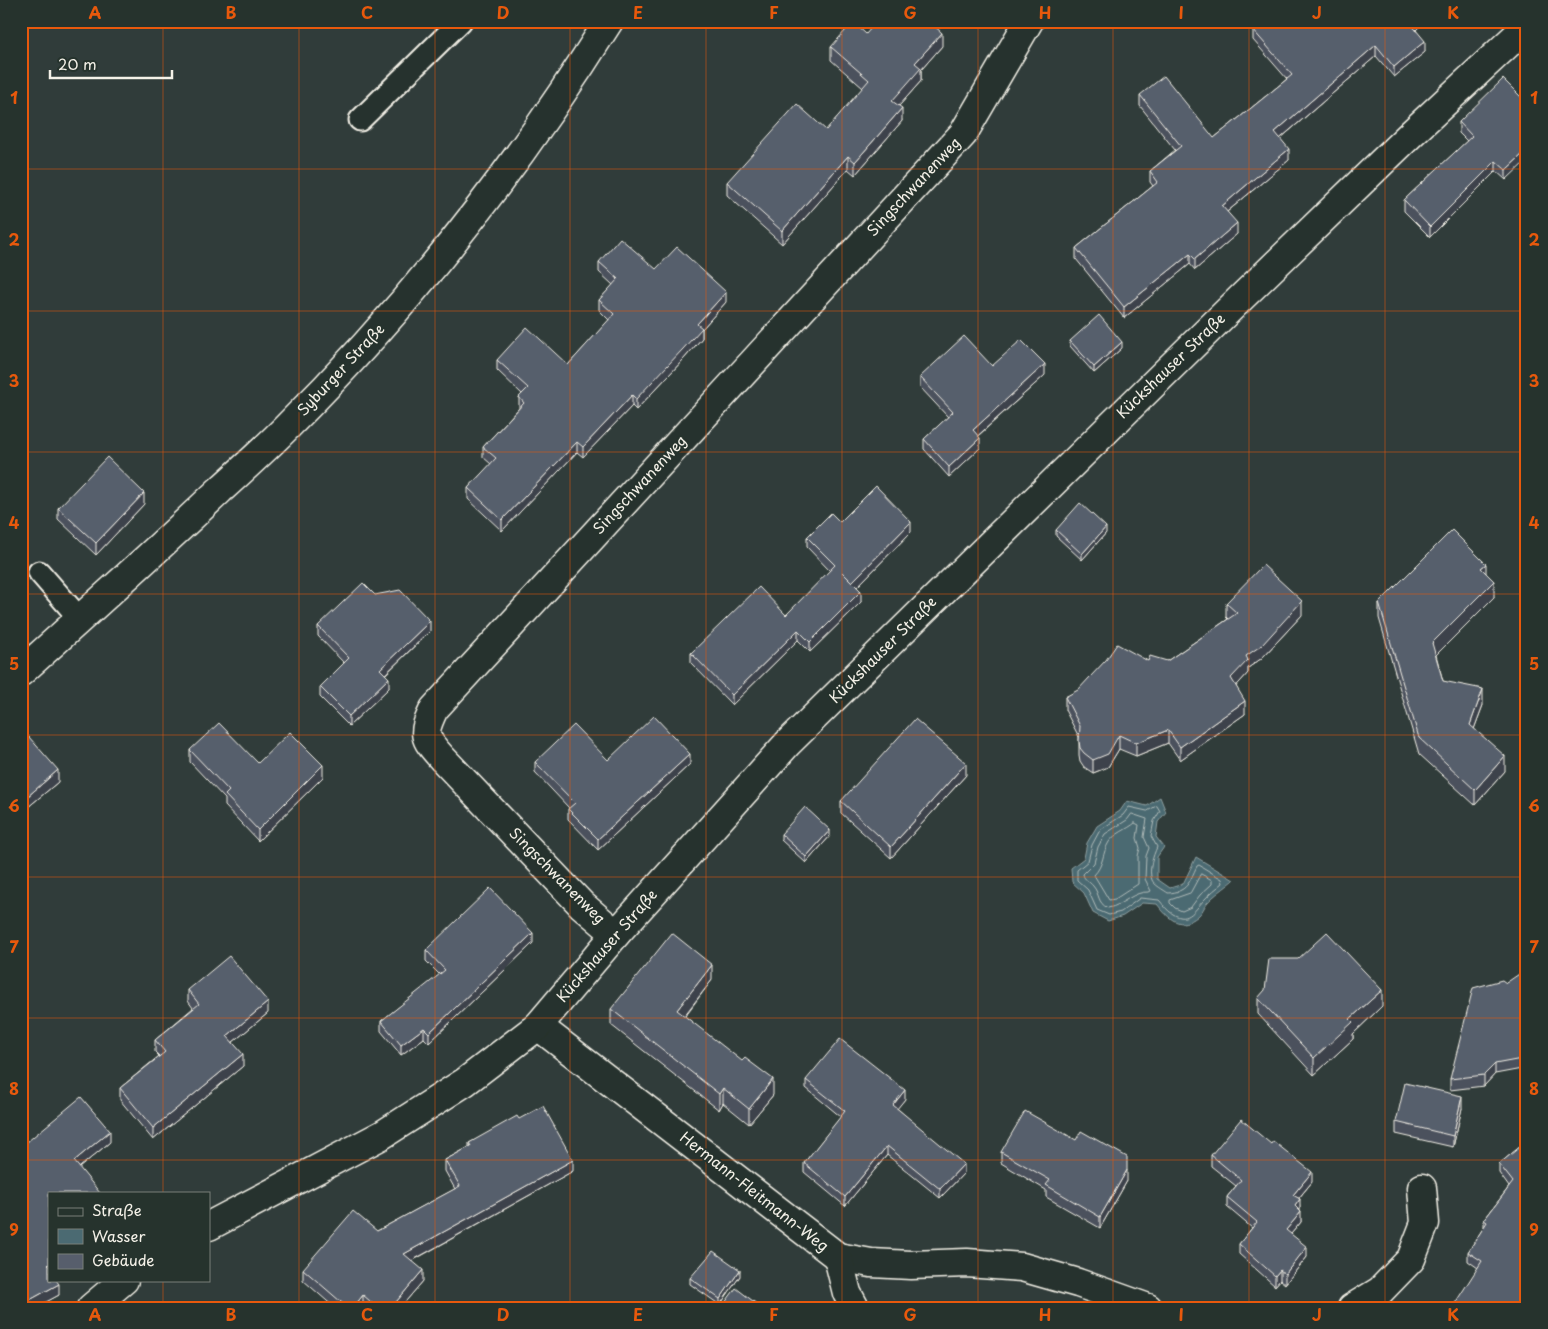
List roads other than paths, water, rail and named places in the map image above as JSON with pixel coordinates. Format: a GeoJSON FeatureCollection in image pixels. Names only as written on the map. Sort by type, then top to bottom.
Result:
{"type":"FeatureCollection","features":[{"type":"Feature","properties":{"kind":"street","name":"Syburger Straße"},"geometry":{"type":"LineString","coordinates":[[21,672],[151,556],[285,429],[408,296],[472,217],[583,63],[609,21]]}},
{"type":"Feature","properties":{"kind":"street","name":"Singschwanenweg"},"geometry":{"type":"LineString","coordinates":[[616,934],[582,905],[428,743],[426,727],[434,709],[963,134],[1029,21]]}},
{"type":"Feature","properties":{"kind":"street","name":"Kückshauser Straße"},"geometry":{"type":"LineString","coordinates":[[210,1225],[382,1135],[465,1082],[538,1026],[616,934],[795,736],[1235,303],[1412,133],[1527,26]]}},
{"type":"Feature","properties":{"kind":"street","name":"Hermann-Fleitmann-Weg"},"geometry":{"type":"LineString","coordinates":[[538,1026],[838,1257],[871,1263],[910,1265],[967,1263],[1022,1267],[1078,1283],[1148,1308]]}},
{"type":"Feature","properties":{"kind":"street"},"geometry":{"type":"LineString","coordinates":[[1352,1308],[1380,1291],[1410,1259],[1425,1223],[1422,1188]]}},
{"type":"Feature","properties":{"kind":"street"},"geometry":{"type":"LineString","coordinates":[[838,1257],[847,1294],[855,1308]]}},
{"type":"Feature","properties":{"kind":"street"},"geometry":{"type":"LineString","coordinates":[[91,1308],[122,1282]]}},
{"type":"Feature","properties":{"kind":"lane"},"geometry":{"type":"LineString","coordinates":[[360,120],[461,21]]}},
{"type":"Feature","properties":{"kind":"lane"},"geometry":{"type":"LineString","coordinates":[[39,572],[80,619]]}},
{"type":"Feature","properties":{"kind":"water"},"geometry":{"type":"Polygon","coordinates":[[[1160,797],[1166,812],[1158,822],[1156,837],[1164,847],[1157,857],[1157,879],[1170,888],[1183,884],[1196,857],[1234,880],[1207,903],[1198,916],[1186,923],[1180,923],[1170,918],[1157,904],[1142,903],[1123,916],[1108,921],[1093,913],[1084,893],[1072,882],[1071,868],[1084,858],[1087,843],[1097,826],[1120,811],[1127,801],[1147,806],[1160,797]]]}}]}
